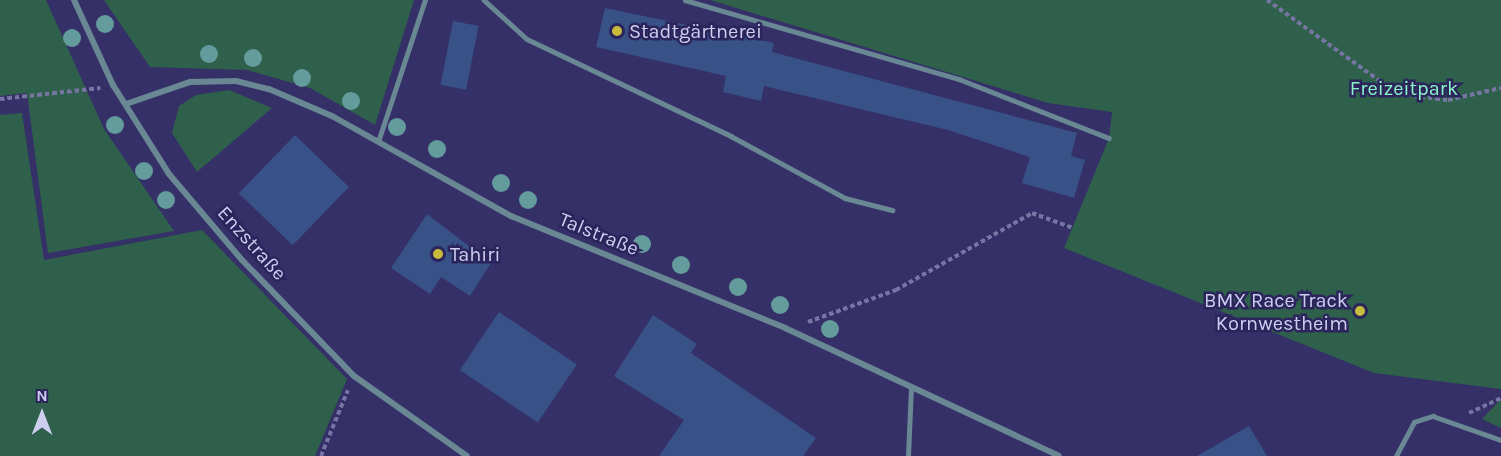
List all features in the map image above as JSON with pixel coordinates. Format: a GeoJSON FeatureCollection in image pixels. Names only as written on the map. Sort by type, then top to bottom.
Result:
{"type":"FeatureCollection","features":[{"type":"Feature","properties":{"kind":"street","name":"Enzstraße"},"geometry":{"type":"LineString","coordinates":[[74,0],[113,85],[169,174],[354,376],[467,456]]}},
{"type":"Feature","properties":{"kind":"street","name":"Talstraße"},"geometry":{"type":"LineString","coordinates":[[126,104],[190,82],[237,81],[321,112],[511,216],[785,328],[1059,456]]}},
{"type":"Feature","properties":{"kind":"lane"},"geometry":{"type":"LineString","coordinates":[[378,142],[425,0]]}},
{"type":"Feature","properties":{"kind":"lane"},"geometry":{"type":"LineString","coordinates":[[484,0],[527,39],[731,136],[845,198],[892,210]]}},
{"type":"Feature","properties":{"kind":"lane"},"geometry":{"type":"LineString","coordinates":[[685,0],[959,79],[1109,138]]}},
{"type":"Feature","properties":{"kind":"lane"},"geometry":{"type":"LineString","coordinates":[[908,456],[911,387]]}},
{"type":"Feature","properties":{"kind":"lane"},"geometry":{"type":"LineString","coordinates":[[1396,456],[1414,422],[1433,416],[1455,420],[1501,440]]}},
{"type":"Feature","properties":{"kind":"path"},"geometry":{"type":"LineString","coordinates":[[1267,0],[1398,94],[1448,100],[1501,88]]}},
{"type":"Feature","properties":{"kind":"path"},"geometry":{"type":"LineString","coordinates":[[0,99],[113,85]]}},
{"type":"Feature","properties":{"kind":"path"},"geometry":{"type":"LineString","coordinates":[[785,328],[896,290],[1032,213],[1073,228]]}},
{"type":"Feature","properties":{"kind":"path"},"geometry":{"type":"LineString","coordinates":[[321,456],[354,376]]}},
{"type":"Feature","properties":{"kind":"path"},"geometry":{"type":"LineString","coordinates":[[1455,420],[1501,398]]}},
{"type":"Feature","properties":{"kind":"green space"},"geometry":{"type":"Polygon","coordinates":[[[0,0],[46,0],[104,129],[174,231],[48,253],[27,93],[0,96],[0,0]]]}},
{"type":"Feature","properties":{"kind":"green space"},"geometry":{"type":"Polygon","coordinates":[[[104,0],[414,0],[375,125],[310,88],[247,70],[150,67],[104,0]]]}},
{"type":"Feature","properties":{"kind":"green space","name":"Freizeitpark"},"geometry":{"type":"Polygon","coordinates":[[[710,0],[1501,0],[1501,389],[1374,373],[1064,248],[1109,138],[1112,112],[1048,103],[710,0]]]}},
{"type":"Feature","properties":{"kind":"green space"},"geometry":{"type":"Polygon","coordinates":[[[229,90],[272,108],[197,172],[172,133],[179,106],[196,95],[229,90]]]}},
{"type":"Feature","properties":{"kind":"green space"},"geometry":{"type":"Polygon","coordinates":[[[22,113],[44,260],[202,230],[347,379],[315,456],[0,456],[0,115],[22,113]]]}},
{"type":"Feature","properties":{"kind":"green space"},"geometry":{"type":"Polygon","coordinates":[[[1501,399],[1501,428],[1482,419],[1501,399]]]}},
{"type":"Feature","properties":{"kind":"building"},"geometry":{"type":"Polygon","coordinates":[[[605,8],[774,43],[772,52],[1077,133],[1071,156],[1085,160],[1074,198],[1022,183],[1030,157],[948,130],[764,86],[761,101],[723,92],[726,76],[596,47],[605,8]]]}},
{"type":"Feature","properties":{"kind":"building"},"geometry":{"type":"Polygon","coordinates":[[[453,21],[479,26],[466,90],[441,85],[453,21]]]}},
{"type":"Feature","properties":{"kind":"building"},"geometry":{"type":"Polygon","coordinates":[[[295,135],[349,187],[293,245],[239,193],[295,135]]]}},
{"type":"Feature","properties":{"kind":"building","name":"Tahiri"},"geometry":{"type":"Polygon","coordinates":[[[427,214],[491,263],[470,296],[441,277],[430,294],[391,268],[427,214]]]}},
{"type":"Feature","properties":{"kind":"building"},"geometry":{"type":"Polygon","coordinates":[[[499,312],[577,365],[538,423],[460,370],[499,312]]]}},
{"type":"Feature","properties":{"kind":"building"},"geometry":{"type":"Polygon","coordinates":[[[653,315],[697,344],[691,353],[816,438],[803,456],[659,456],[684,420],[614,376],[653,315]]]}},
{"type":"Feature","properties":{"kind":"building"},"geometry":{"type":"Polygon","coordinates":[[[1249,426],[1267,456],[1197,456],[1249,426]]]}},
{"type":"Feature","properties":{"kind":"place","name":"Stadtgärtnerei"},"geometry":{"type":"Point","coordinates":[617,31]}},
{"type":"Feature","properties":{"kind":"place","name":"Tahiri"},"geometry":{"type":"Point","coordinates":[438,254]}},
{"type":"Feature","properties":{"kind":"place","name":"BMX Race Track Kornwestheim"},"geometry":{"type":"Point","coordinates":[1360,311]}}]}
